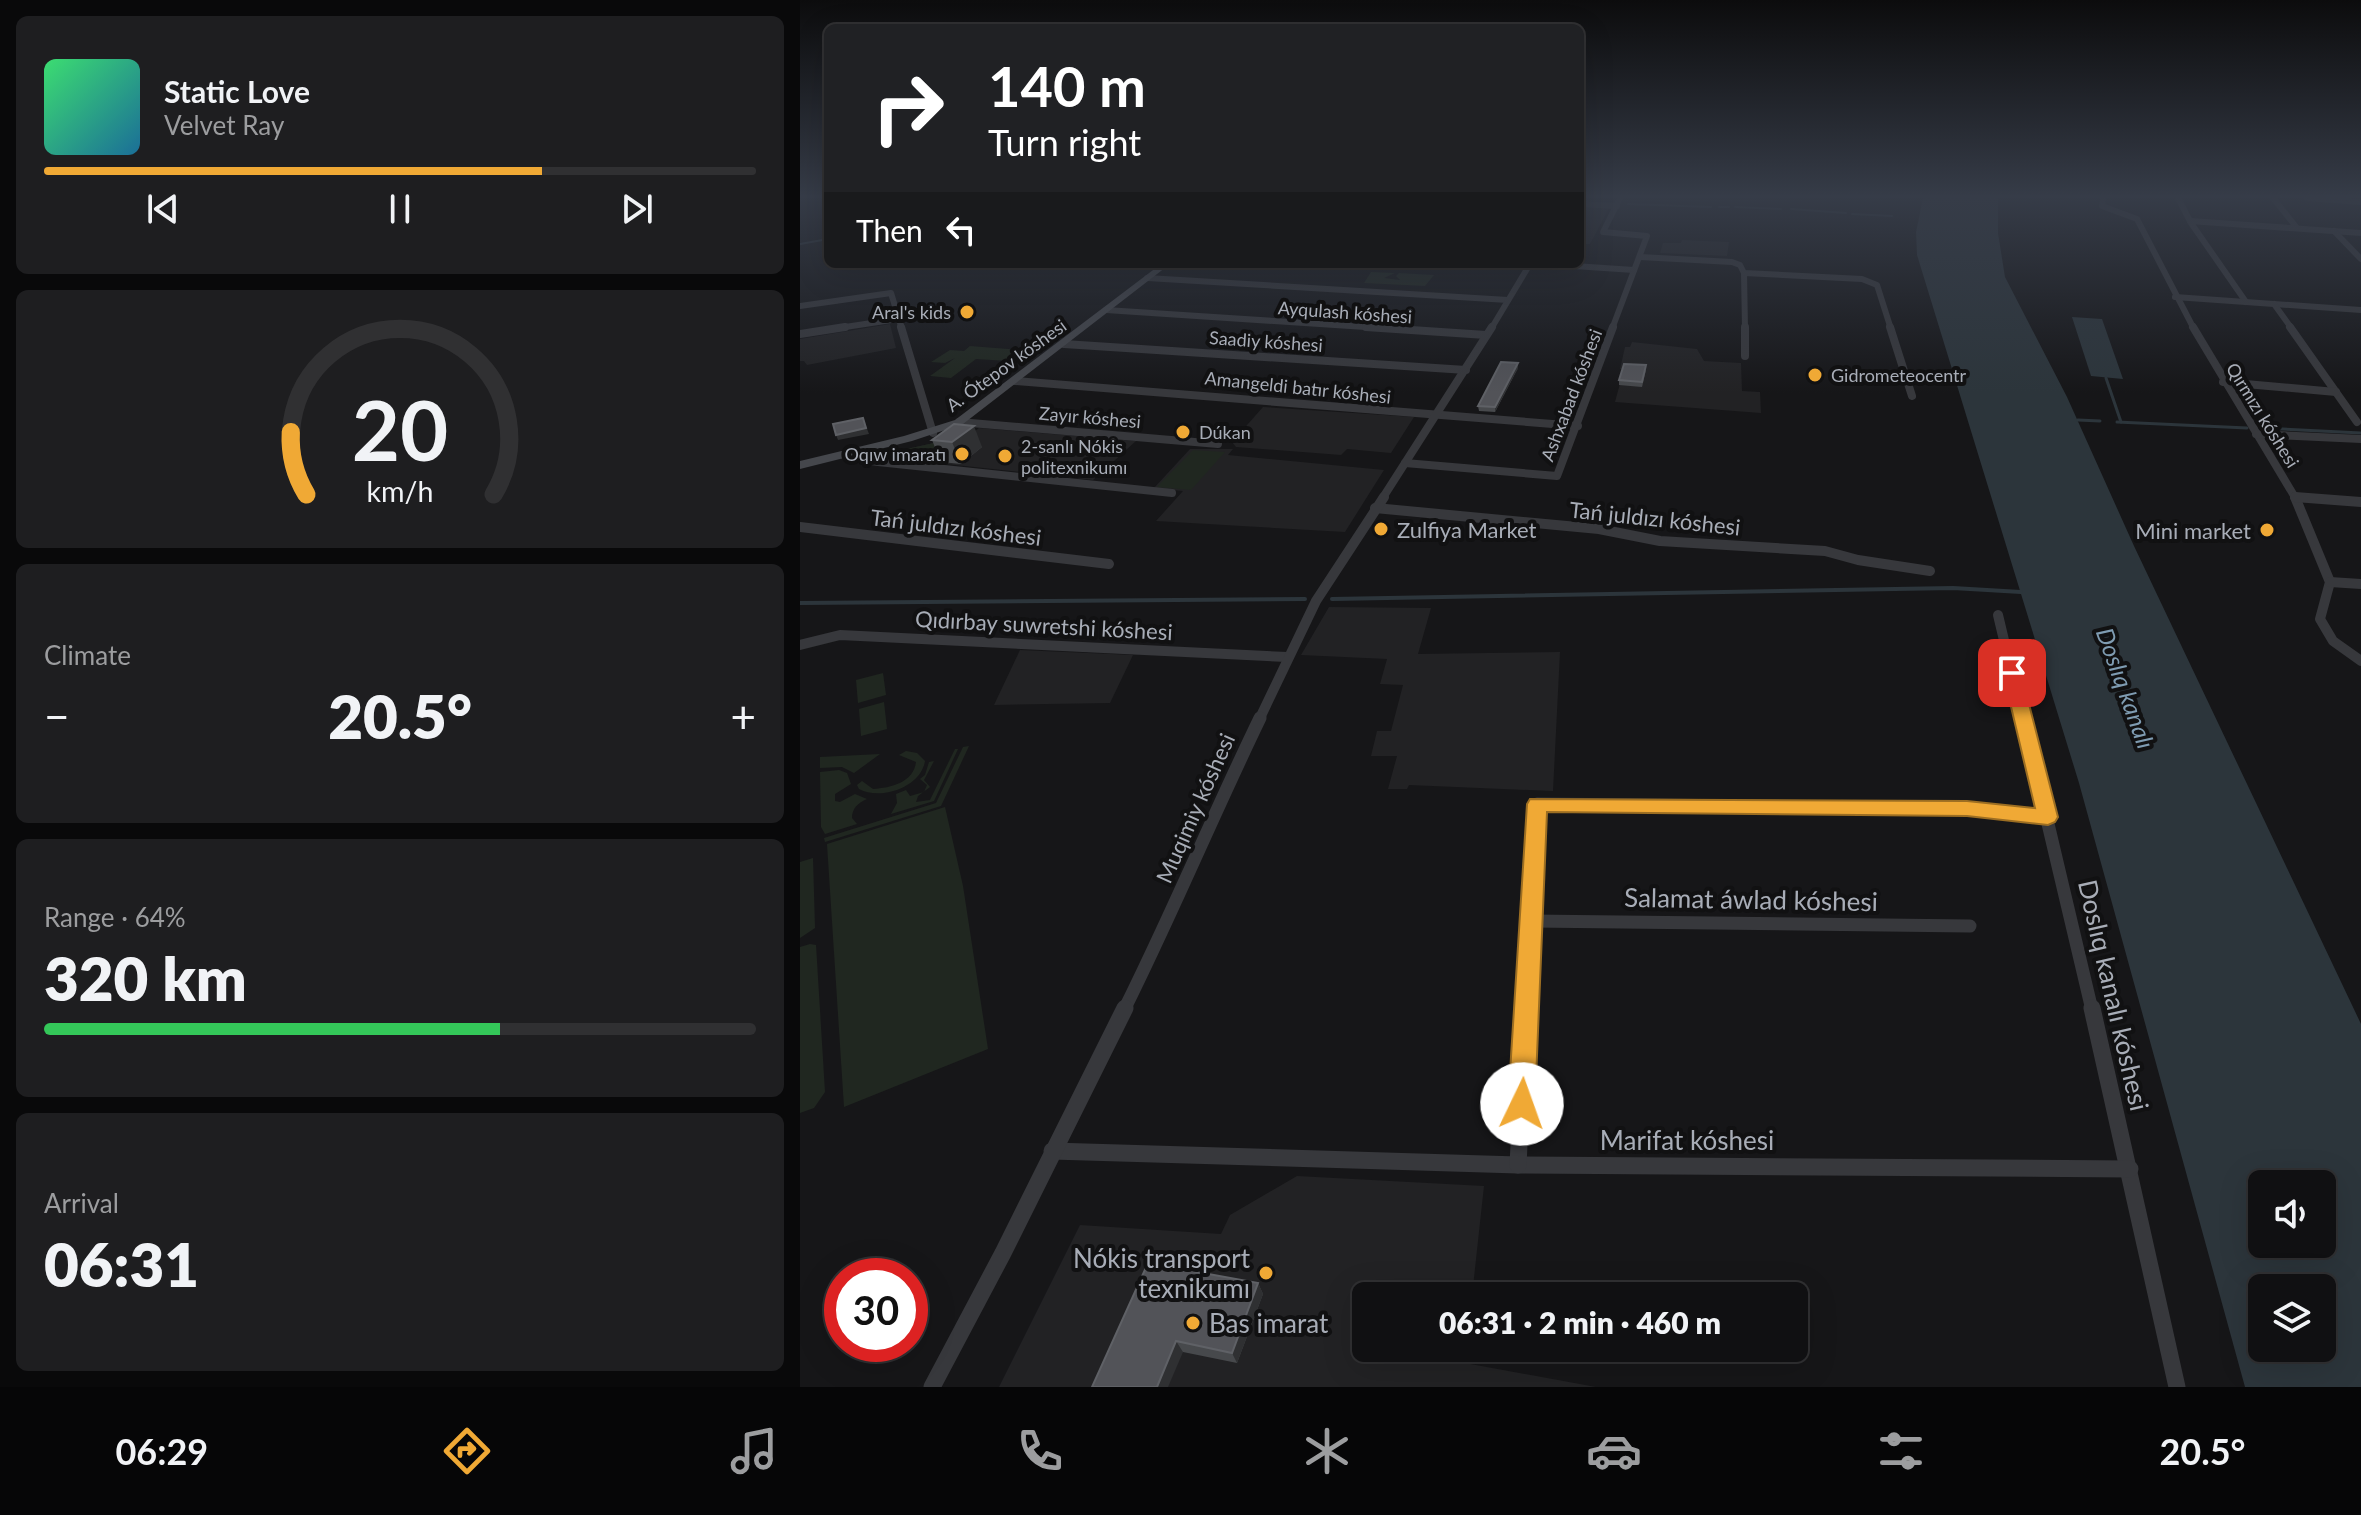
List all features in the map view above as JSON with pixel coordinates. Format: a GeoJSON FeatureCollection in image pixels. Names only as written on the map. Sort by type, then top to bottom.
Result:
{"type":"FeatureCollection","features":[{"type":"Feature","properties":{"kind":"main road","name":"A. Ótepov kóshesi"},"geometry":{"type":"LineString","coordinates":[[800,465],[933,433],[959,422],[1161,268]]}},
{"type":"Feature","properties":{"kind":"street","name":"Ashxabad kóshesi"},"geometry":{"type":"LineString","coordinates":[[1405,463],[1557,476],[1637,263]]}},
{"type":"Feature","properties":{"kind":"street"},"geometry":{"type":"LineString","coordinates":[[1734,263],[1740,265],[1744,273],[1745,356]]}},
{"type":"Feature","properties":{"kind":"street","name":"Qırmızı kóshesi"},"geometry":{"type":"LineString","coordinates":[[2158,263],[2223,382],[2295,497],[2330,582]]}},
{"type":"Feature","properties":{"kind":"street"},"geometry":{"type":"LineString","coordinates":[[2219,263],[2246,302]]}},
{"type":"Feature","properties":{"kind":"street"},"geometry":{"type":"LineString","coordinates":[[1584,267],[1634,270]]}},
{"type":"Feature","properties":{"kind":"street","name":"Muqimiy kóshesi"},"geometry":{"type":"LineString","coordinates":[[932,1387],[1003,1253],[1174,910],[1287,657],[1335,570],[1466,370],[1528,268]]}},
{"type":"Feature","properties":{"kind":"street"},"geometry":{"type":"LineString","coordinates":[[1744,273],[1862,279],[1877,285],[1912,396]]}},
{"type":"Feature","properties":{"kind":"street"},"geometry":{"type":"LineString","coordinates":[[1147,278],[1508,300]]}},
{"type":"Feature","properties":{"kind":"street"},"geometry":{"type":"LineString","coordinates":[[800,306],[891,293],[933,433]]}},
{"type":"Feature","properties":{"kind":"street"},"geometry":{"type":"LineString","coordinates":[[2175,297],[2361,310]]}},
{"type":"Feature","properties":{"kind":"street"},"geometry":{"type":"LineString","coordinates":[[2274,304],[2357,422]]}},
{"type":"Feature","properties":{"kind":"street","name":"Ayqulash kóshesi"},"geometry":{"type":"LineString","coordinates":[[1106,310],[1486,335]]}},
{"type":"Feature","properties":{"kind":"street"},"geometry":{"type":"LineString","coordinates":[[800,334],[898,319]]}},
{"type":"Feature","properties":{"kind":"street","name":"Saadiy kóshesi"},"geometry":{"type":"LineString","coordinates":[[1064,344],[1466,370]]}},
{"type":"Feature","properties":{"kind":"street","name":"Amangeldi batır kóshesi"},"geometry":{"type":"LineString","coordinates":[[1015,381],[1188,392],[1264,403],[1578,426]]}},
{"type":"Feature","properties":{"kind":"street"},"geometry":{"type":"LineString","coordinates":[[2223,382],[2336,392]]}},
{"type":"Feature","properties":{"kind":"street","name":"Zayır kóshesi"},"geometry":{"type":"LineString","coordinates":[[959,422],[1218,444]]}},
{"type":"Feature","properties":{"kind":"street"},"geometry":{"type":"LineString","coordinates":[[2256,434],[2361,439]]}},
{"type":"Feature","properties":{"kind":"street"},"geometry":{"type":"LineString","coordinates":[[856,452],[858,459],[878,462],[1172,493]]}},
{"type":"Feature","properties":{"kind":"street"},"geometry":{"type":"LineString","coordinates":[[2295,497],[2361,502]]}},
{"type":"Feature","properties":{"kind":"street","name":"Tań juldızı kóshesi"},"geometry":{"type":"LineString","coordinates":[[1375,508],[1599,529],[1660,541],[1825,551],[1858,560],[1930,571]]}},
{"type":"Feature","properties":{"kind":"street","name":"Tań juldızı kóshesi"},"geometry":{"type":"LineString","coordinates":[[800,527],[1109,564]]}},
{"type":"Feature","properties":{"kind":"street"},"geometry":{"type":"LineString","coordinates":[[2361,584],[2330,582],[2320,619],[2333,641],[2361,661]]}},
{"type":"Feature","properties":{"kind":"street","name":"Doslıq kanalı kóshesi"},"geometry":{"type":"LineString","coordinates":[[1998,615],[2130,1169],[2177,1387]]}},
{"type":"Feature","properties":{"kind":"street","name":"Qıdırbay suwretshi kóshesi"},"geometry":{"type":"LineString","coordinates":[[800,645],[840,635],[1287,657]]}},
{"type":"Feature","properties":{"kind":"street"},"geometry":{"type":"LineString","coordinates":[[1518,1165],[1537,804],[1967,808],[2048,817]]}},
{"type":"Feature","properties":{"kind":"street","name":"Salamat áwlad kóshesi"},"geometry":{"type":"LineString","coordinates":[[1531,921],[1970,926]]}},
{"type":"Feature","properties":{"kind":"street","name":"Marifat kóshesi"},"geometry":{"type":"LineString","coordinates":[[1052,1151],[1518,1165],[2130,1169]]}},
{"type":"Feature","properties":{"kind":"shaded area"},"geometry":{"type":"Polygon","coordinates":[[[1371,272],[1395,273],[1384,278],[1400,280],[1396,276],[1399,273],[1434,275],[1425,286],[1364,283],[1371,272]]]}},
{"type":"Feature","properties":{"kind":"shaded area"},"geometry":{"type":"Polygon","coordinates":[[[890,324],[896,348],[807,365],[800,361],[800,339],[890,324]]]}},
{"type":"Feature","properties":{"kind":"shaded area"},"geometry":{"type":"Polygon","coordinates":[[[1632,342],[1697,349],[1704,361],[1741,363],[1742,391],[1760,392],[1761,413],[1615,402],[1624,369],[1620,369],[1625,347],[1630,347],[1632,342]]]}},
{"type":"Feature","properties":{"kind":"shaded area"},"geometry":{"type":"Polygon","coordinates":[[[970,346],[1022,350],[1007,361],[976,359],[951,378],[930,376],[955,358],[945,363],[931,362],[950,350],[964,351],[970,346]]]}},
{"type":"Feature","properties":{"kind":"shaded area"},"geometry":{"type":"Polygon","coordinates":[[[1263,407],[1414,417],[1391,453],[1347,449],[1341,455],[1236,447],[1232,442],[1263,407]]]}},
{"type":"Feature","properties":{"kind":"shaded area","name":"2-sanlı Nókis politexnikumı"},"geometry":{"type":"Polygon","coordinates":[[[979,428],[1136,441],[1093,480],[891,458],[893,452],[970,435],[979,428]]]}},
{"type":"Feature","properties":{"kind":"shaded area"},"geometry":{"type":"Polygon","coordinates":[[[970,435],[936,464],[891,458],[893,452],[970,435]]]}},
{"type":"Feature","properties":{"kind":"shaded area"},"geometry":{"type":"Polygon","coordinates":[[[1190,449],[1233,449],[1228,455],[1384,470],[1345,532],[1156,521],[1183,491],[1154,488],[1190,449]]]}},
{"type":"Feature","properties":{"kind":"shaded area"},"geometry":{"type":"Polygon","coordinates":[[[1193,450],[1225,452],[1191,490],[1157,487],[1193,450]]]}},
{"type":"Feature","properties":{"kind":"shaded area"},"geometry":{"type":"Polygon","coordinates":[[[1329,607],[1431,608],[1418,654],[1560,652],[1553,791],[1409,785],[1407,789],[1388,789],[1397,756],[1371,756],[1377,731],[1391,731],[1403,685],[1380,684],[1387,659],[1301,655],[1329,607]]]}},
{"type":"Feature","properties":{"kind":"shaded area"},"geometry":{"type":"Polygon","coordinates":[[[1020,650],[1133,655],[1110,703],[994,705],[1020,650]]]}},
{"type":"Feature","properties":{"kind":"shaded area"},"geometry":{"type":"Polygon","coordinates":[[[883,673],[886,695],[858,703],[856,680],[883,673]]]}},
{"type":"Feature","properties":{"kind":"shaded area"},"geometry":{"type":"Polygon","coordinates":[[[884,702],[887,729],[861,736],[859,709],[884,702]]]}},
{"type":"Feature","properties":{"kind":"shaded area"},"geometry":{"type":"Polygon","coordinates":[[[969,746],[941,806],[825,842],[824,838],[936,803],[963,747],[969,746]]]}},
{"type":"Feature","properties":{"kind":"shaded area"},"geometry":{"type":"Polygon","coordinates":[[[955,749],[958,749],[934,801],[891,814],[897,803],[896,794],[906,790],[910,796],[923,792],[916,802],[930,800],[955,749]]]}},
{"type":"Feature","properties":{"kind":"shaded area"},"geometry":{"type":"Polygon","coordinates":[[[906,751],[917,753],[925,761],[916,778],[888,792],[859,789],[857,785],[862,781],[873,789],[894,785],[911,775],[916,762],[899,755],[906,751]]]}},
{"type":"Feature","properties":{"kind":"shaded area"},"geometry":{"type":"Polygon","coordinates":[[[880,754],[854,773],[842,767],[820,768],[820,757],[880,754]]]}},
{"type":"Feature","properties":{"kind":"shaded area"},"geometry":{"type":"Polygon","coordinates":[[[934,761],[924,780],[930,787],[924,791],[927,785],[920,779],[925,775],[929,762],[934,761]]]}},
{"type":"Feature","properties":{"kind":"shaded area"},"geometry":{"type":"Polygon","coordinates":[[[839,770],[847,773],[851,784],[835,794],[835,801],[840,802],[855,794],[867,799],[853,811],[852,818],[857,824],[825,834],[821,827],[820,772],[839,770]]]}},
{"type":"Feature","properties":{"kind":"shaded area"},"geometry":{"type":"Polygon","coordinates":[[[945,807],[963,886],[988,1049],[844,1107],[827,844],[945,807]]]}},
{"type":"Feature","properties":{"kind":"shaded area"},"geometry":{"type":"Polygon","coordinates":[[[813,858],[815,928],[800,938],[800,862],[813,858]]]}},
{"type":"Feature","properties":{"kind":"shaded area"},"geometry":{"type":"Polygon","coordinates":[[[816,945],[825,1092],[814,1108],[800,1113],[800,947],[816,945]]]}},
{"type":"Feature","properties":{"kind":"shaded area","name":"Nókis transport texnikumı"},"geometry":{"type":"Polygon","coordinates":[[[1297,1176],[1484,1186],[1474,1282],[1352,1282],[1352,1362],[1465,1362],[1596,1387],[999,1387],[1080,1225],[1221,1234],[1230,1215],[1297,1176]]]}},
{"type":"Feature","properties":{"kind":"water","name":"Doslıq kanalı"},"geometry":{"type":"Polygon","coordinates":[[[1919,263],[2003,263],[2005,277],[2067,397],[2134,546],[2361,1024],[2361,1387],[2245,1387],[2079,783],[1919,263]]]}},
{"type":"Feature","properties":{"kind":"water"},"geometry":{"type":"Polygon","coordinates":[[[2072,317],[2102,319],[2123,379],[2091,376],[2072,317]]]}},
{"type":"Feature","properties":{"kind":"building"},"geometry":{"type":"Polygon","coordinates":[[[1501,362],[1518,363],[1495,407],[1478,406],[1501,362]]]}},
{"type":"Feature","properties":{"kind":"building"},"geometry":{"type":"Polygon","coordinates":[[[1624,364],[1646,365],[1642,382],[1619,380],[1624,364]]]}},
{"type":"Feature","properties":{"kind":"building"},"geometry":{"type":"Polygon","coordinates":[[[863,418],[866,428],[836,435],[833,424],[863,418]]]}},
{"type":"Feature","properties":{"kind":"building"},"geometry":{"type":"Polygon","coordinates":[[[954,424],[974,426],[952,442],[932,440],[954,424]]]}},
{"type":"Feature","properties":{"kind":"building","name":"Bas imarat"},"geometry":{"type":"Polygon","coordinates":[[[1148,1263],[1258,1283],[1232,1353],[1176,1341],[1157,1387],[1092,1387],[1148,1263]]]}},
{"type":"Feature","properties":{"kind":"waterway"},"geometry":{"type":"LineString","coordinates":[[2106,378],[2121,422]]}},
{"type":"Feature","properties":{"kind":"waterway"},"geometry":{"type":"LineString","coordinates":[[2078,420],[2100,421]]}},
{"type":"Feature","properties":{"kind":"waterway"},"geometry":{"type":"LineString","coordinates":[[2117,422],[2247,428]]}},
{"type":"Feature","properties":{"kind":"waterway"},"geometry":{"type":"LineString","coordinates":[[2262,428],[2361,433]]}},
{"type":"Feature","properties":{"kind":"waterway"},"geometry":{"type":"LineString","coordinates":[[1332,599],[1953,588],[2021,592]]}},
{"type":"Feature","properties":{"kind":"waterway"},"geometry":{"type":"LineString","coordinates":[[800,603],[1305,599]]}},
{"type":"Feature","properties":{"kind":"place","name":"Aral's kids"},"geometry":{"type":"Point","coordinates":[967,312]}},
{"type":"Feature","properties":{"kind":"place","name":"Gidrometeocentr"},"geometry":{"type":"Point","coordinates":[1815,375]}},
{"type":"Feature","properties":{"kind":"place","name":"Dúkan"},"geometry":{"type":"Point","coordinates":[1183,432]}},
{"type":"Feature","properties":{"kind":"place","name":"Oqıw imaratı"},"geometry":{"type":"Point","coordinates":[962,454]}},
{"type":"Feature","properties":{"kind":"place","name":"2-sanlı Nókis politexnikumı"},"geometry":{"type":"Point","coordinates":[1005,456]}},
{"type":"Feature","properties":{"kind":"place","name":"Zulfiya Market"},"geometry":{"type":"Point","coordinates":[1381,529]}},
{"type":"Feature","properties":{"kind":"place","name":"Mini market"},"geometry":{"type":"Point","coordinates":[2267,530]}},
{"type":"Feature","properties":{"kind":"place","name":"Nókis transport texnikumı"},"geometry":{"type":"Point","coordinates":[1266,1273]}},
{"type":"Feature","properties":{"kind":"place","name":"Bas imarat"},"geometry":{"type":"Point","coordinates":[1193,1323]}},
{"type":"Feature","properties":{"kind":"route"},"geometry":{"type":"LineString","coordinates":[[1522,1104],[1537,804],[1967,808],[2048,817],[2012,673]]}}]}
